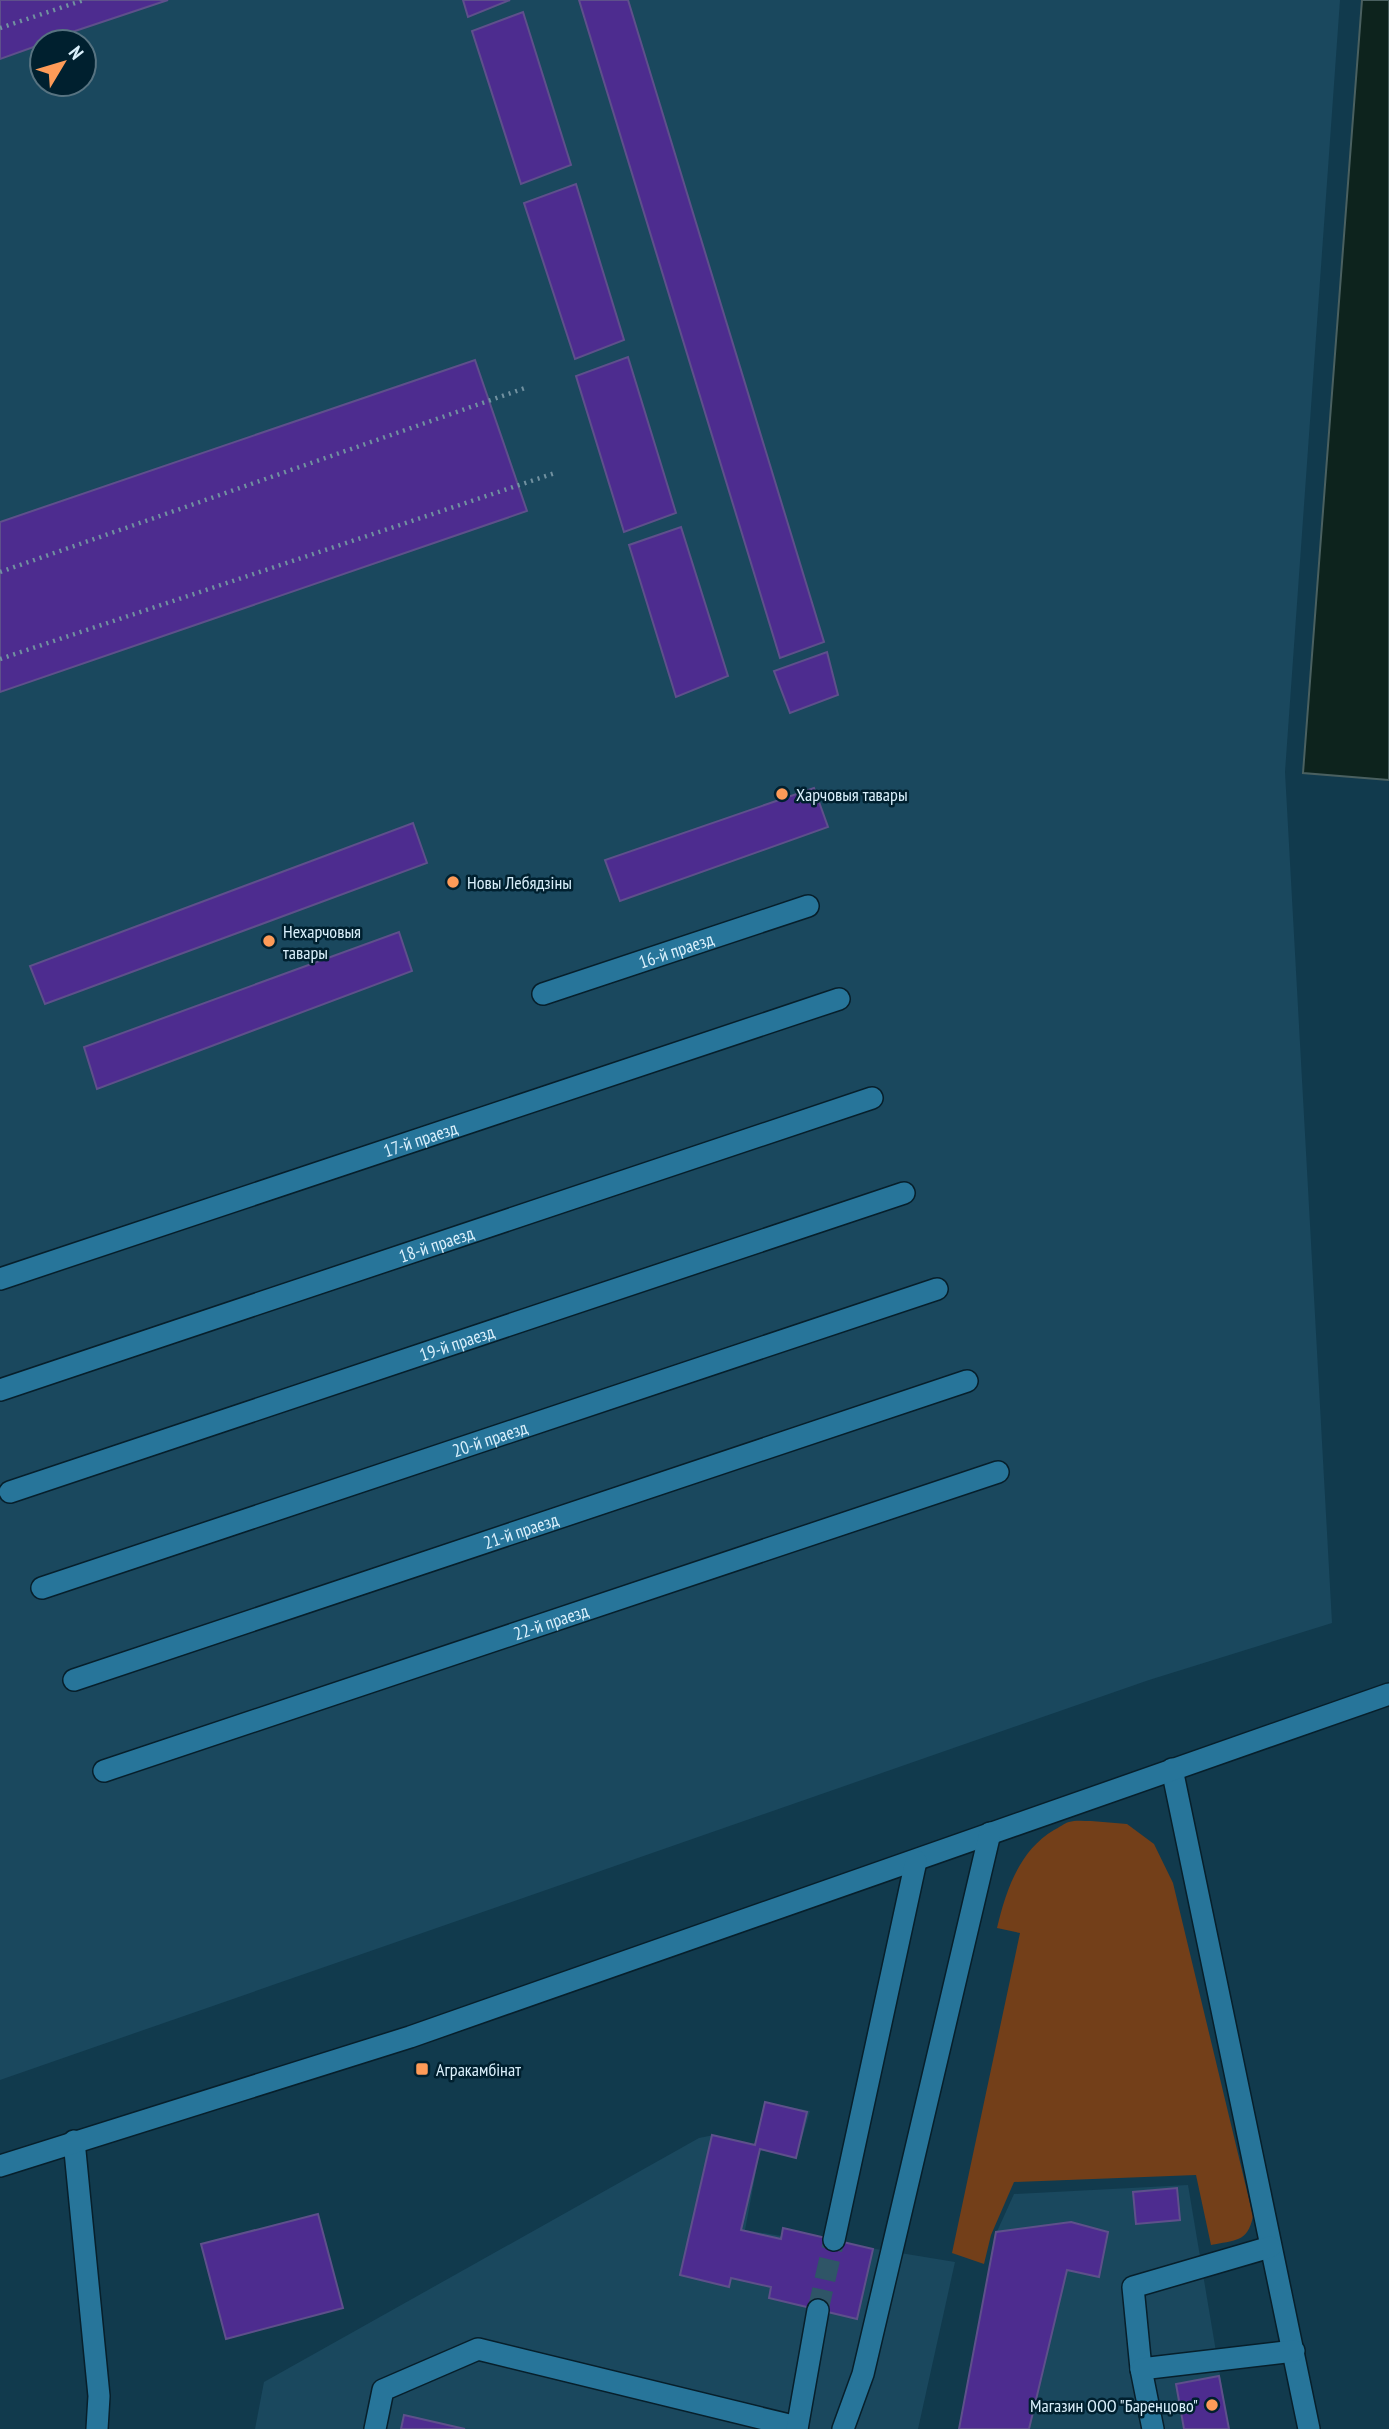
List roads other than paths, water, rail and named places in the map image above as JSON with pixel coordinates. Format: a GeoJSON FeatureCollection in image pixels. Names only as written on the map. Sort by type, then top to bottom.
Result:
{"type":"FeatureCollection","features":[{"type":"Feature","properties":{"kind":"street","name":"16-й праезд"},"geometry":{"type":"LineString","coordinates":[[543,995],[808,906]]}},
{"type":"Feature","properties":{"kind":"street","name":"17-й праезд"},"geometry":{"type":"LineString","coordinates":[[0,1279],[839,999]]}},
{"type":"Feature","properties":{"kind":"street","name":"18-й праезд"},"geometry":{"type":"LineString","coordinates":[[0,1390],[872,1098]]}},
{"type":"Feature","properties":{"kind":"street","name":"19-й праезд"},"geometry":{"type":"LineString","coordinates":[[10,1492],[904,1193]]}},
{"type":"Feature","properties":{"kind":"street","name":"20-й праезд"},"geometry":{"type":"LineString","coordinates":[[43,1588],[937,1289]]}},
{"type":"Feature","properties":{"kind":"street","name":"21-й праезд"},"geometry":{"type":"LineString","coordinates":[[74,1680],[967,1381]]}},
{"type":"Feature","properties":{"kind":"street","name":"22-й праезд"},"geometry":{"type":"LineString","coordinates":[[104,1771],[998,1472]]}},
{"type":"Feature","properties":{"kind":"street"},"geometry":{"type":"LineString","coordinates":[[0,2166],[410,2037],[1389,1694]]}},
{"type":"Feature","properties":{"kind":"street"},"geometry":{"type":"LineString","coordinates":[[1172,1769],[1309,2429]]}},
{"type":"Feature","properties":{"kind":"street"},"geometry":{"type":"LineString","coordinates":[[843,2429],[863,2374],[990,1833]]}},
{"type":"Feature","properties":{"kind":"street"},"geometry":{"type":"LineString","coordinates":[[834,2240],[916,1861]]}},
{"type":"Feature","properties":{"kind":"street"},"geometry":{"type":"LineString","coordinates":[[74,2141],[99,2396],[97,2429]]}},
{"type":"Feature","properties":{"kind":"street"},"geometry":{"type":"LineString","coordinates":[[1153,2429],[1141,2369],[1133,2287],[1270,2247]]}},
{"type":"Feature","properties":{"kind":"street"},"geometry":{"type":"LineString","coordinates":[[375,2429],[383,2390],[478,2349],[797,2428],[818,2310]]}},
{"type":"Feature","properties":{"kind":"street"},"geometry":{"type":"LineString","coordinates":[[1141,2369],[1294,2351]]}},
{"type":"Feature","properties":{"kind":"tunnel"},"geometry":{"type":"LineString","coordinates":[[818,2310],[834,2240]]}},
{"type":"Feature","properties":{"kind":"place","name":"Харчовыя тавары"},"geometry":{"type":"Point","coordinates":[782,794]}},
{"type":"Feature","properties":{"kind":"place","name":"Новы Лебядзіны"},"geometry":{"type":"Point","coordinates":[453,882]}},
{"type":"Feature","properties":{"kind":"place","name":"Нехарчовыя тавары"},"geometry":{"type":"Point","coordinates":[269,941]}},
{"type":"Feature","properties":{"kind":"place","name":"Агракамбінат"},"geometry":{"type":"Point","coordinates":[422,2069]}},
{"type":"Feature","properties":{"kind":"place","name":"Магазин ООО \"Баренцово\""},"geometry":{"type":"Point","coordinates":[1212,2405]}}]}
